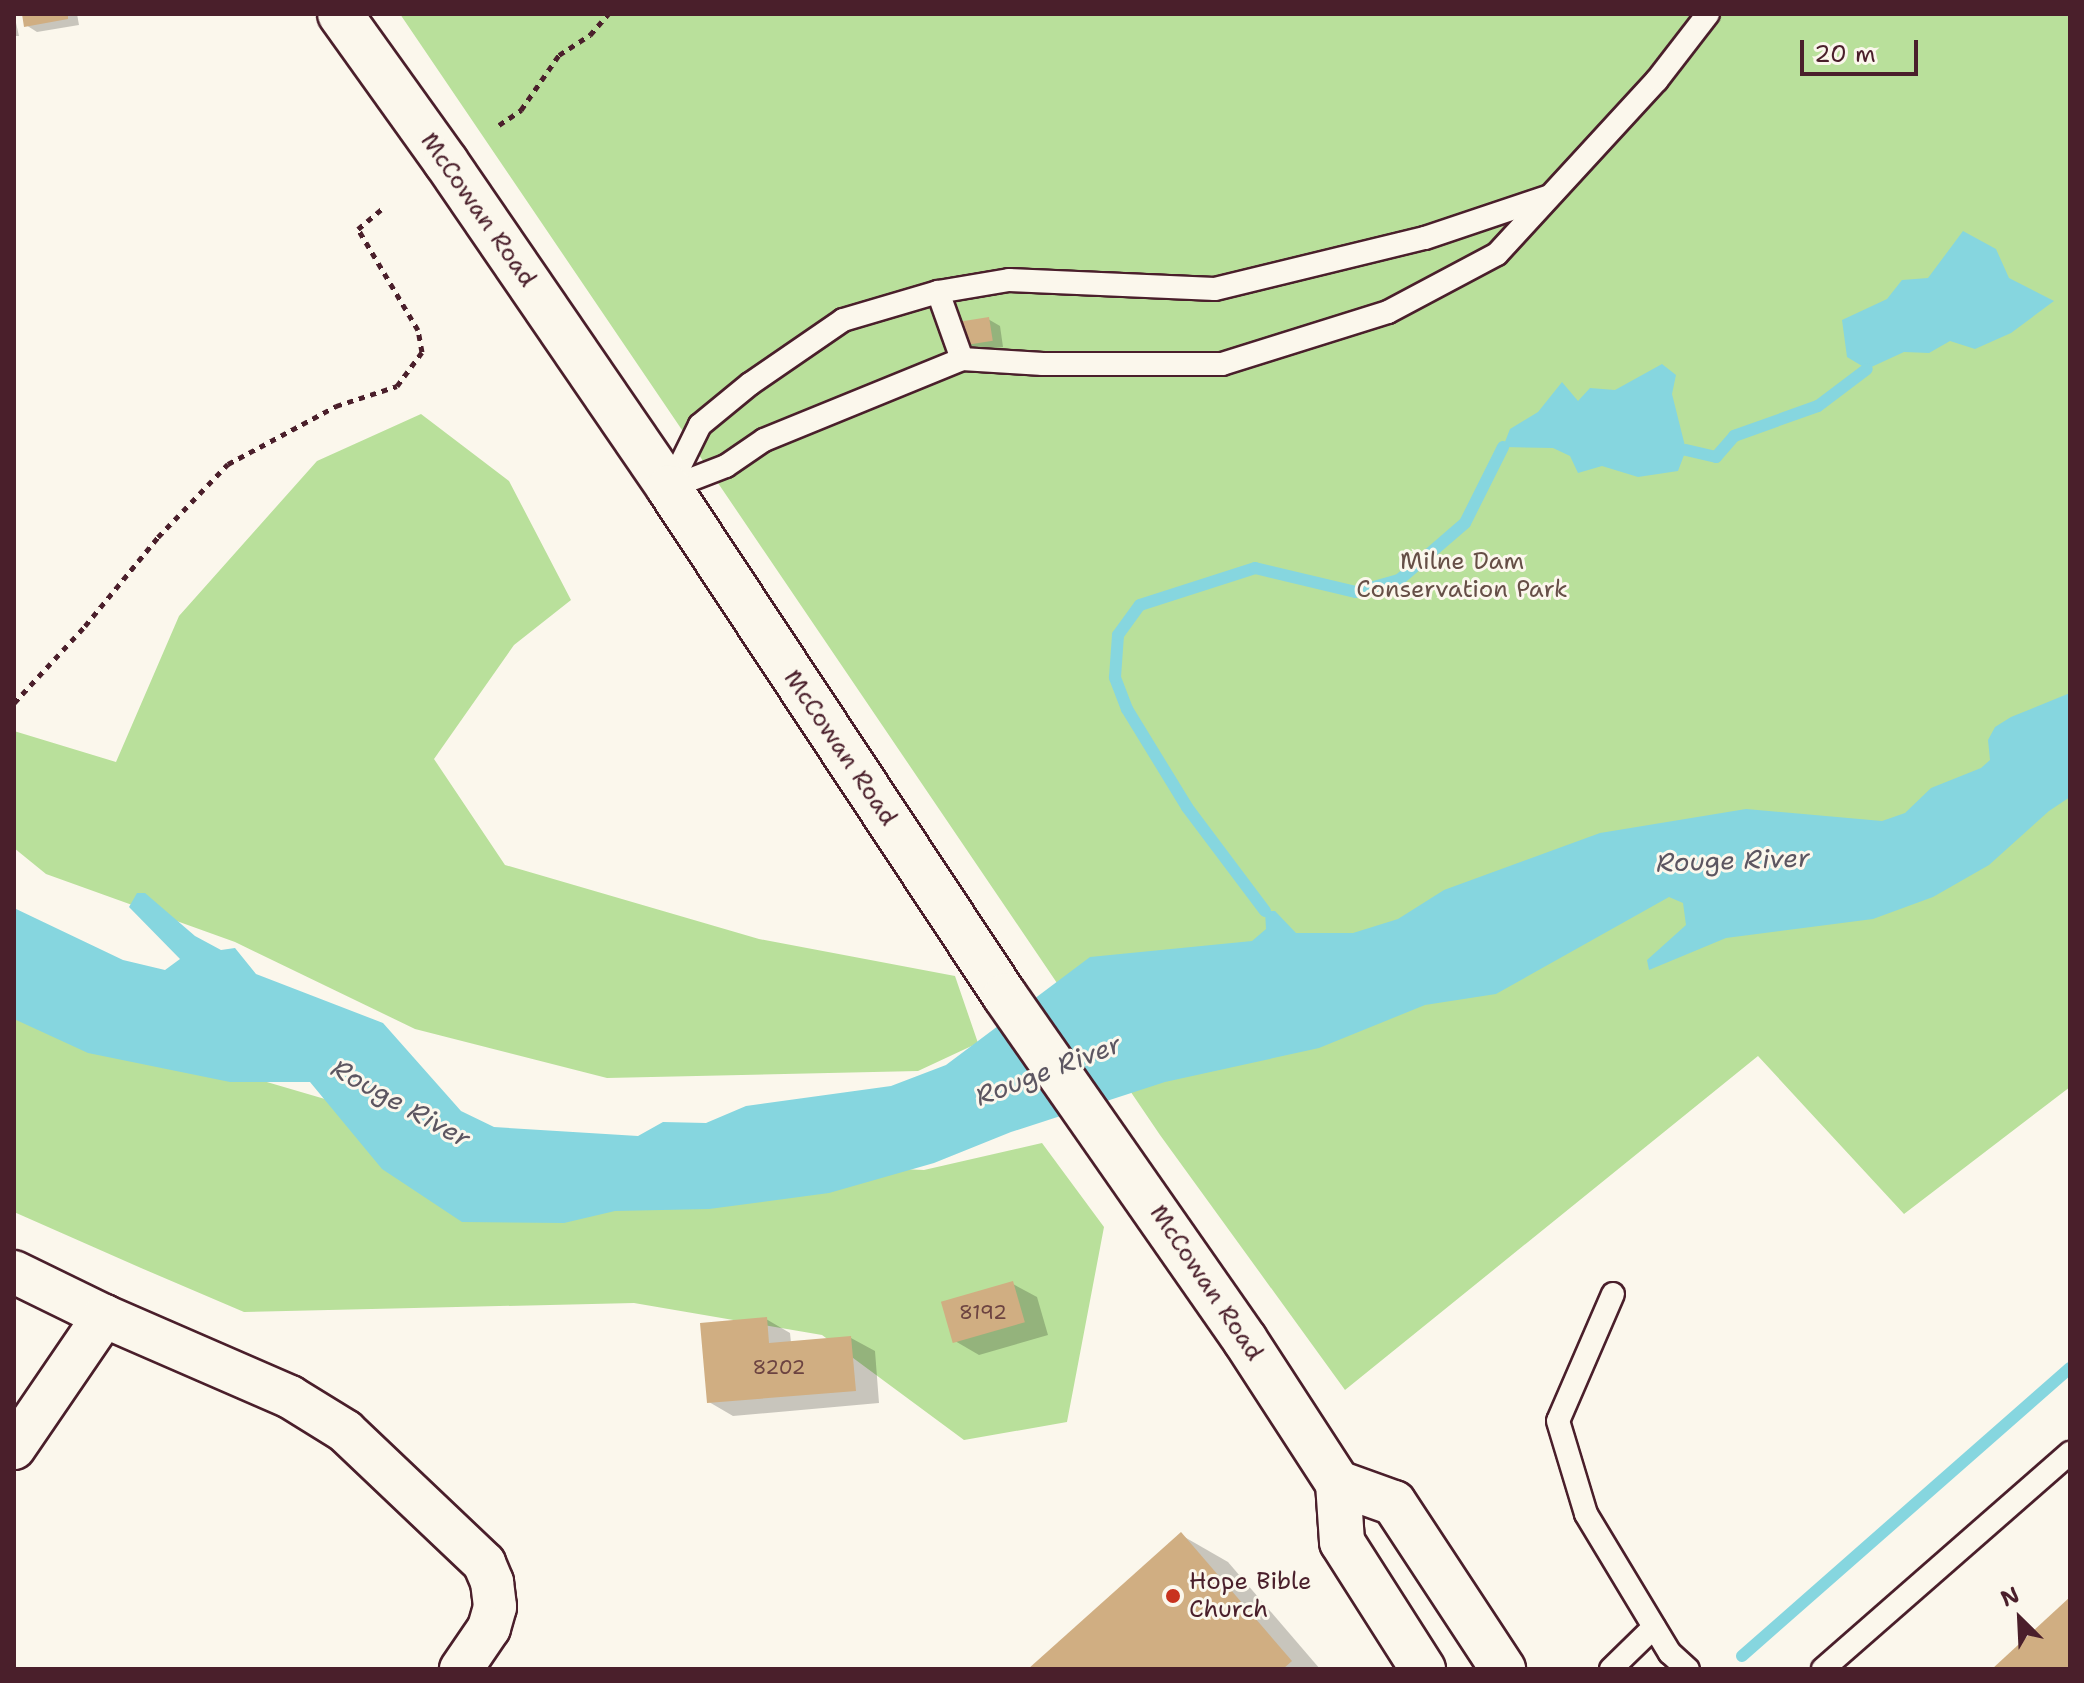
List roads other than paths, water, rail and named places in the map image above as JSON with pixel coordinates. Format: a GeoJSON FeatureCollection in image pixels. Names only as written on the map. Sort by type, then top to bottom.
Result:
{"type":"FeatureCollection","features":[{"type":"Feature","properties":{"kind":"main road","name":"McCowan Road"},"geometry":{"type":"LineString","coordinates":[[340,14],[446,162],[669,488],[1005,996],[1122,1159],[1338,1483],[1342,1542],[1423,1669]]}},
{"type":"Feature","properties":{"kind":"main road"},"geometry":{"type":"LineString","coordinates":[[1338,1483],[1394,1503],[1503,1669]]}},
{"type":"Feature","properties":{"kind":"street"},"geometry":{"type":"LineString","coordinates":[[14,1272],[104,1316],[249,1378],[345,1431],[484,1563],[492,1582],[495,1607],[489,1628],[461,1669]]}},
{"type":"Feature","properties":{"kind":"street"},"geometry":{"type":"LineString","coordinates":[[14,1448],[104,1316]]}},
{"type":"Feature","properties":{"kind":"lane"},"geometry":{"type":"LineString","coordinates":[[669,488],[726,466],[764,440],[962,359],[1043,364],[1222,364],[1388,312],[1497,254],[1657,80],[1708,14]]}},
{"type":"Feature","properties":{"kind":"lane"},"geometry":{"type":"LineString","coordinates":[[669,488],[700,425],[750,384],[843,320],[938,292],[1009,280],[1215,289],[1425,238],[1551,195]]}},
{"type":"Feature","properties":{"kind":"lane"},"geometry":{"type":"LineString","coordinates":[[938,292],[962,359]]}},
{"type":"Feature","properties":{"kind":"lane"},"geometry":{"type":"LineString","coordinates":[[1613,1294],[1558,1421],[1586,1514],[1670,1653],[1688,1669]]}},
{"type":"Feature","properties":{"kind":"lane"},"geometry":{"type":"LineString","coordinates":[[1823,1669],[2070,1453]]}},
{"type":"Feature","properties":{"kind":"lane"},"geometry":{"type":"LineString","coordinates":[[1611,1669],[1654,1627]]}},
{"type":"Feature","properties":{"kind":"water"},"geometry":{"type":"Polygon","coordinates":[[[1963,231],[1996,249],[2009,278],[2054,301],[2011,333],[1975,349],[1950,341],[1929,353],[1904,352],[1867,369],[1847,357],[1842,320],[1887,299],[1902,280],[1928,278],[1963,231]]]}},
{"type":"Feature","properties":{"kind":"water"},"geometry":{"type":"Polygon","coordinates":[[[1662,364],[1676,375],[1672,394],[1686,450],[1678,471],[1638,477],[1602,466],[1578,473],[1570,456],[1553,448],[1503,447],[1510,429],[1538,412],[1562,382],[1578,401],[1590,388],[1615,390],[1662,364]]]}},
{"type":"Feature","properties":{"kind":"water","name":"Rouge River"},"geometry":{"type":"Polygon","coordinates":[[[2070,693],[2070,797],[2049,811],[1989,865],[1933,897],[1873,919],[1726,938],[1649,970],[1647,960],[1686,925],[1683,903],[1669,897],[1496,994],[1425,1005],[1319,1048],[1165,1082],[1011,1132],[934,1163],[829,1193],[709,1209],[615,1211],[564,1223],[462,1222],[382,1169],[310,1082],[230,1082],[88,1053],[14,1019],[14,908],[123,960],[165,970],[180,959],[129,907],[137,893],[145,893],[195,936],[221,950],[235,948],[256,974],[383,1023],[461,1111],[494,1127],[638,1136],[663,1122],[706,1123],[746,1106],[891,1086],[946,1065],[1090,957],[1252,941],[1266,929],[1265,911],[1275,911],[1296,933],[1353,933],[1398,919],[1444,890],[1600,833],[1746,809],[1882,821],[1905,813],[1931,788],[1981,768],[1990,760],[1988,740],[1995,727],[2011,717],[2070,693]]]}},
{"type":"Feature","properties":{"kind":"waterway"},"geometry":{"type":"LineString","coordinates":[[1686,450],[1716,457],[1734,436],[1818,406],[1867,369]]}},
{"type":"Feature","properties":{"kind":"waterway"},"geometry":{"type":"LineString","coordinates":[[1265,911],[1187,807],[1127,709],[1115,677],[1118,635],[1140,605],[1255,568],[1356,592],[1399,580],[1465,523],[1503,447]]}},
{"type":"Feature","properties":{"kind":"waterway"},"geometry":{"type":"LineString","coordinates":[[1742,1656],[2070,1368]]}},
{"type":"Feature","properties":{"kind":"place","name":"Hope Bible Church"},"geometry":{"type":"Point","coordinates":[1173,1596]}},
{"type":"Feature","properties":{"kind":"park label","name":"Milne Dam Conservation Park"},"geometry":{"type":"Point","coordinates":[1462,576]}}]}
